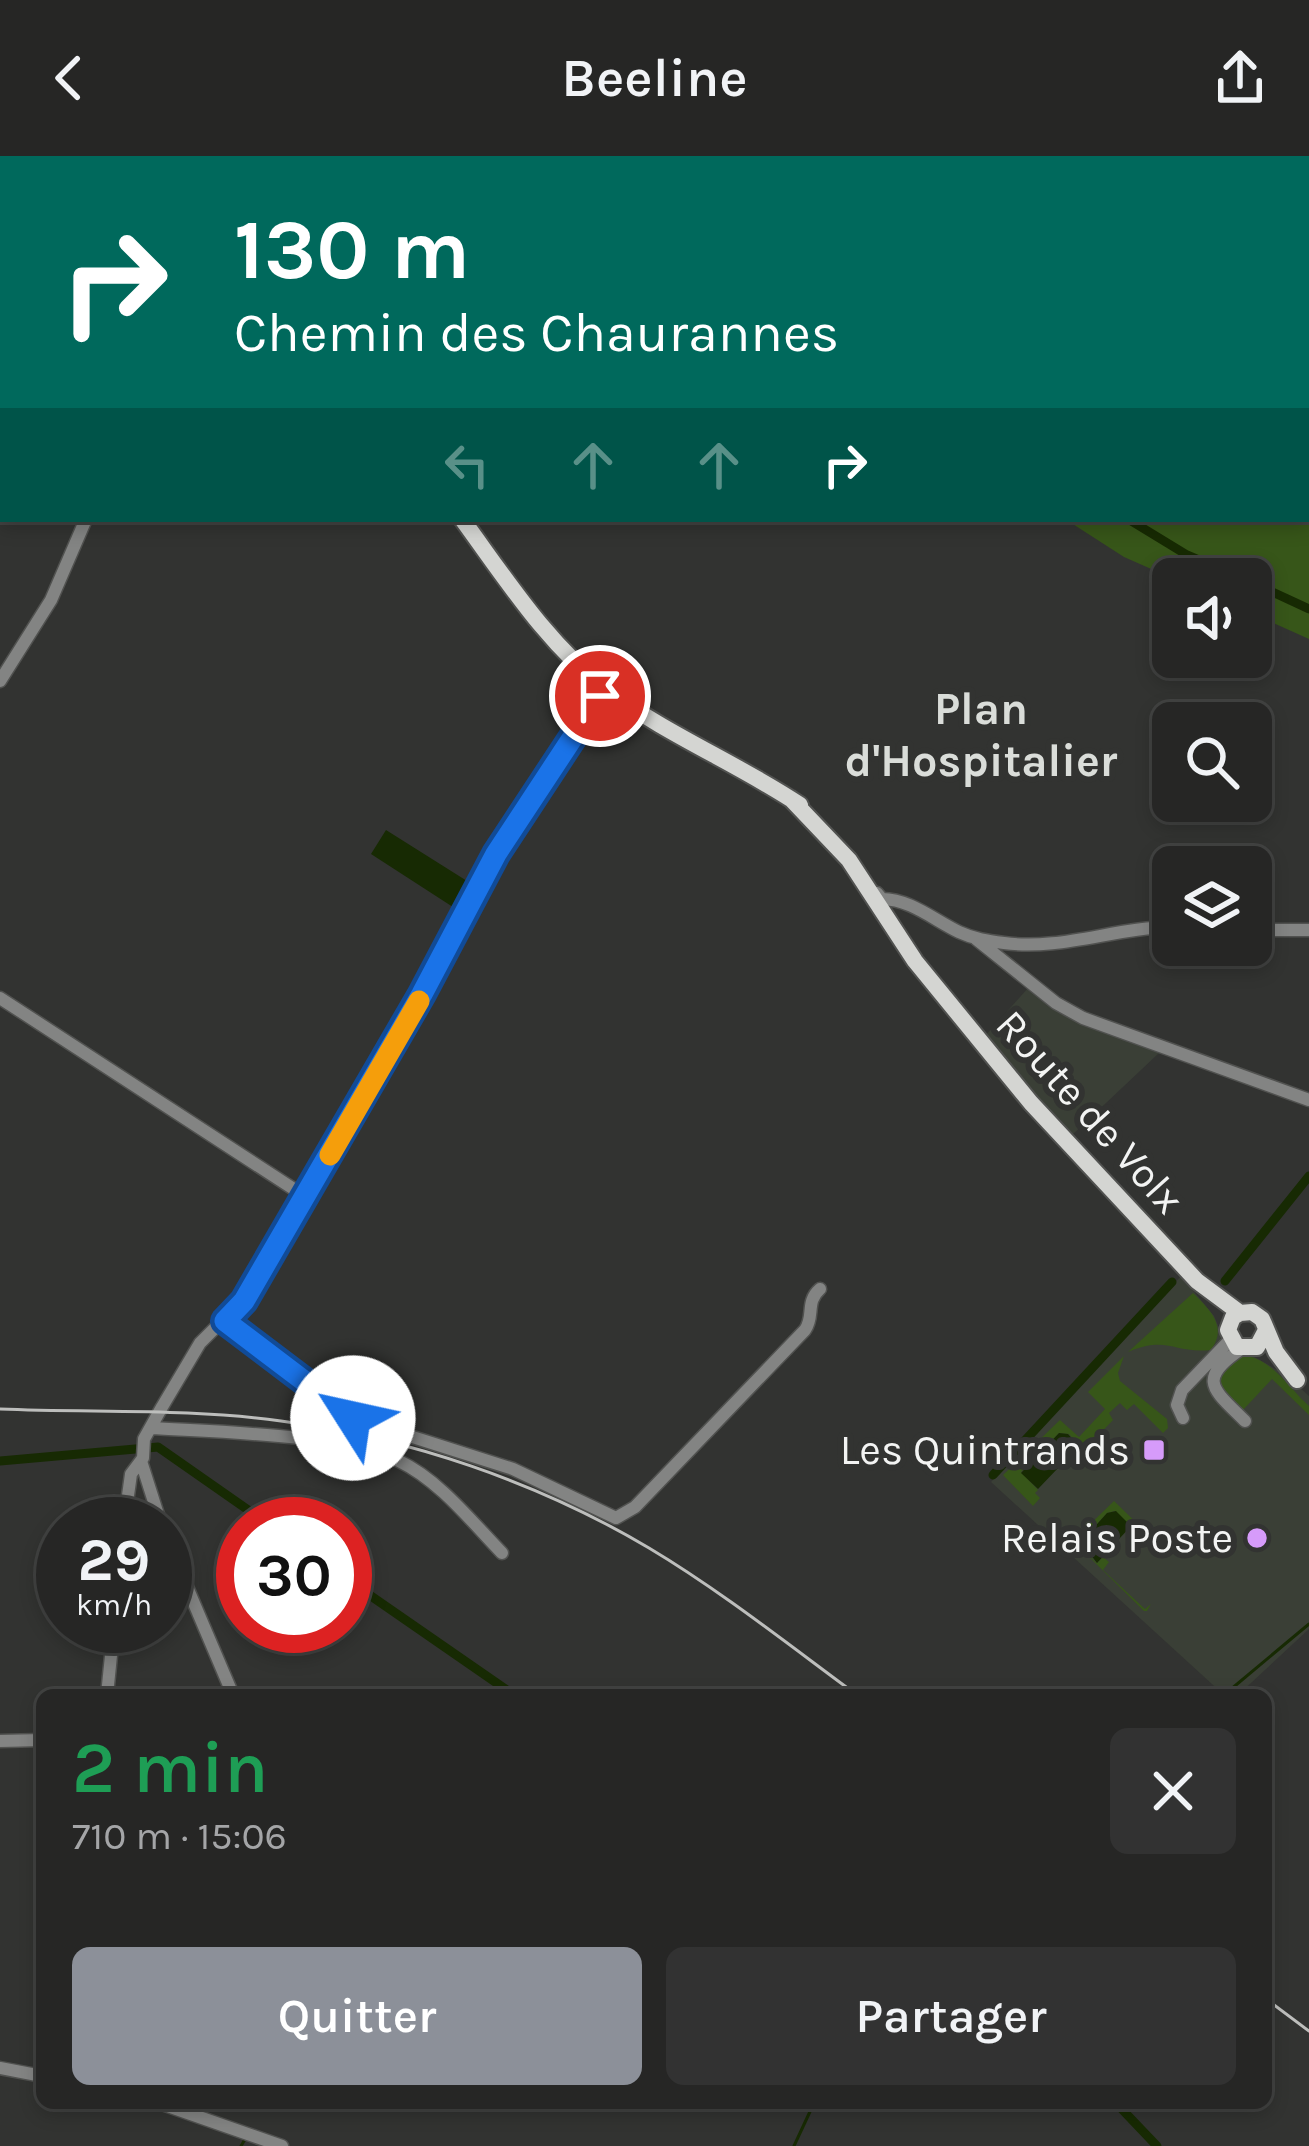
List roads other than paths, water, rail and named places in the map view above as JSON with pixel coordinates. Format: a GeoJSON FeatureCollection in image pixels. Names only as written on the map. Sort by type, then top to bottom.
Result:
{"type":"FeatureCollection","features":[{"type":"Feature","properties":{"kind":"main road","name":"Route de Volx"},"geometry":{"type":"LineString","coordinates":[[464,522],[546,631],[606,689],[791,799],[836,834],[885,899],[935,986]]}},
{"type":"Feature","properties":{"kind":"main road","name":"Route de Volx"},"geometry":{"type":"LineString","coordinates":[[791,799],[849,860],[935,986],[1031,1102],[1197,1281],[1238,1335],[1303,1385]]}},
{"type":"Feature","properties":{"kind":"main road"},"geometry":{"type":"LineString","coordinates":[[1257,1314],[1266,1330],[1262,1342],[1238,1335],[1257,1314]]}},
{"type":"Feature","properties":{"kind":"main road","name":"Route de Volx"},"geometry":{"type":"LineString","coordinates":[[1266,1330],[1303,1385]]}},
{"type":"Feature","properties":{"kind":"street"},"geometry":{"type":"LineString","coordinates":[[0,681],[51,601],[85,522]]}},
{"type":"Feature","properties":{"kind":"street"},"geometry":{"type":"LineString","coordinates":[[127,1497],[130,1477],[151,1428],[196,1349],[244,1301],[422,994],[496,854],[606,689]]}},
{"type":"Feature","properties":{"kind":"street"},"geometry":{"type":"LineString","coordinates":[[849,860],[885,899],[905,902],[976,939],[1056,1003],[1083,1018],[1309,1100]]}},
{"type":"Feature","properties":{"kind":"street"},"geometry":{"type":"LineString","coordinates":[[976,939],[1040,944],[1152,928]]}},
{"type":"Feature","properties":{"kind":"street"},"geometry":{"type":"LineString","coordinates":[[1272,930],[1309,930]]}},
{"type":"Feature","properties":{"kind":"street"},"geometry":{"type":"LineString","coordinates":[[0,998],[306,1197]]}},
{"type":"Feature","properties":{"kind":"street"},"geometry":{"type":"LineString","coordinates":[[225,1321],[353,1418],[513,1469],[616,1518],[635,1507],[808,1327],[810,1300],[820,1288]]}},
{"type":"Feature","properties":{"kind":"street"},"geometry":{"type":"LineString","coordinates":[[1183,1418],[1177,1405],[1180,1393],[1238,1335]]}},
{"type":"Feature","properties":{"kind":"street"},"geometry":{"type":"LineString","coordinates":[[1238,1335],[1216,1368],[1213,1382],[1215,1391],[1246,1421]]}},
{"type":"Feature","properties":{"kind":"street"},"geometry":{"type":"LineString","coordinates":[[151,1428],[268,1436],[393,1458],[442,1493],[502,1553]]}},
{"type":"Feature","properties":{"kind":"street"},"geometry":{"type":"LineString","coordinates":[[143,1452],[154,1497]]}},
{"type":"Feature","properties":{"kind":"street"},"geometry":{"type":"LineString","coordinates":[[192,1599],[230,1689]]}},
{"type":"Feature","properties":{"kind":"street"},"geometry":{"type":"LineString","coordinates":[[107,1689],[111,1653]]}},
{"type":"Feature","properties":{"kind":"street"},"geometry":{"type":"LineString","coordinates":[[0,1741],[36,1740]]}},
{"type":"Feature","properties":{"kind":"street"},"geometry":{"type":"LineString","coordinates":[[0,2068],[36,2075]]}},
{"type":"Feature","properties":{"kind":"street"},"geometry":{"type":"LineString","coordinates":[[176,2109],[282,2146]]}},
{"type":"Feature","properties":{"kind":"waterway"},"geometry":{"type":"LineString","coordinates":[[1133,522],[1194,558]]}},
{"type":"Feature","properties":{"kind":"waterway"},"geometry":{"type":"LineString","coordinates":[[1272,592],[1309,609]]}},
{"type":"Feature","properties":{"kind":"waterway"},"geometry":{"type":"LineString","coordinates":[[1225,1281],[1309,1176]]}},
{"type":"Feature","properties":{"kind":"waterway"},"geometry":{"type":"LineString","coordinates":[[993,1475],[1172,1282]]}},
{"type":"Feature","properties":{"kind":"waterway"},"geometry":{"type":"LineString","coordinates":[[0,1461],[158,1447],[229,1497]]}},
{"type":"Feature","properties":{"kind":"waterway"},"geometry":{"type":"LineString","coordinates":[[372,1597],[505,1689]]}},
{"type":"Feature","properties":{"kind":"waterway"},"geometry":{"type":"LineString","coordinates":[[1231,1689],[1309,1624]]}},
{"type":"Feature","properties":{"kind":"waterway"},"geometry":{"type":"LineString","coordinates":[[794,2146],[811,2109]]}},
{"type":"Feature","properties":{"kind":"waterway"},"geometry":{"type":"LineString","coordinates":[[1122,2109],[1157,2146]]}},
{"type":"Feature","properties":{"kind":"waterway"},"geometry":{"type":"LineString","coordinates":[[241,2146],[244,2141]]}},
{"type":"Feature","properties":{"kind":"railway"},"geometry":{"type":"LineString","coordinates":[[0,1409],[281,1421],[377,1439],[471,1466],[563,1503],[649,1548],[729,1600],[849,1689]]}},
{"type":"Feature","properties":{"kind":"railway"},"geometry":{"type":"LineString","coordinates":[[1272,2003],[1309,2031]]}},
{"type":"Feature","properties":{"kind":"place","name":"Les Quintrands"},"geometry":{"type":"Point","coordinates":[1154,1450]}},
{"type":"Feature","properties":{"kind":"place","name":"Relais Poste"},"geometry":{"type":"Point","coordinates":[1257,1538]}},
{"type":"Feature","properties":{"kind":"district","name":"Plan d'Hospitalier"},"geometry":{"type":"Point","coordinates":[981,735]}}]}
